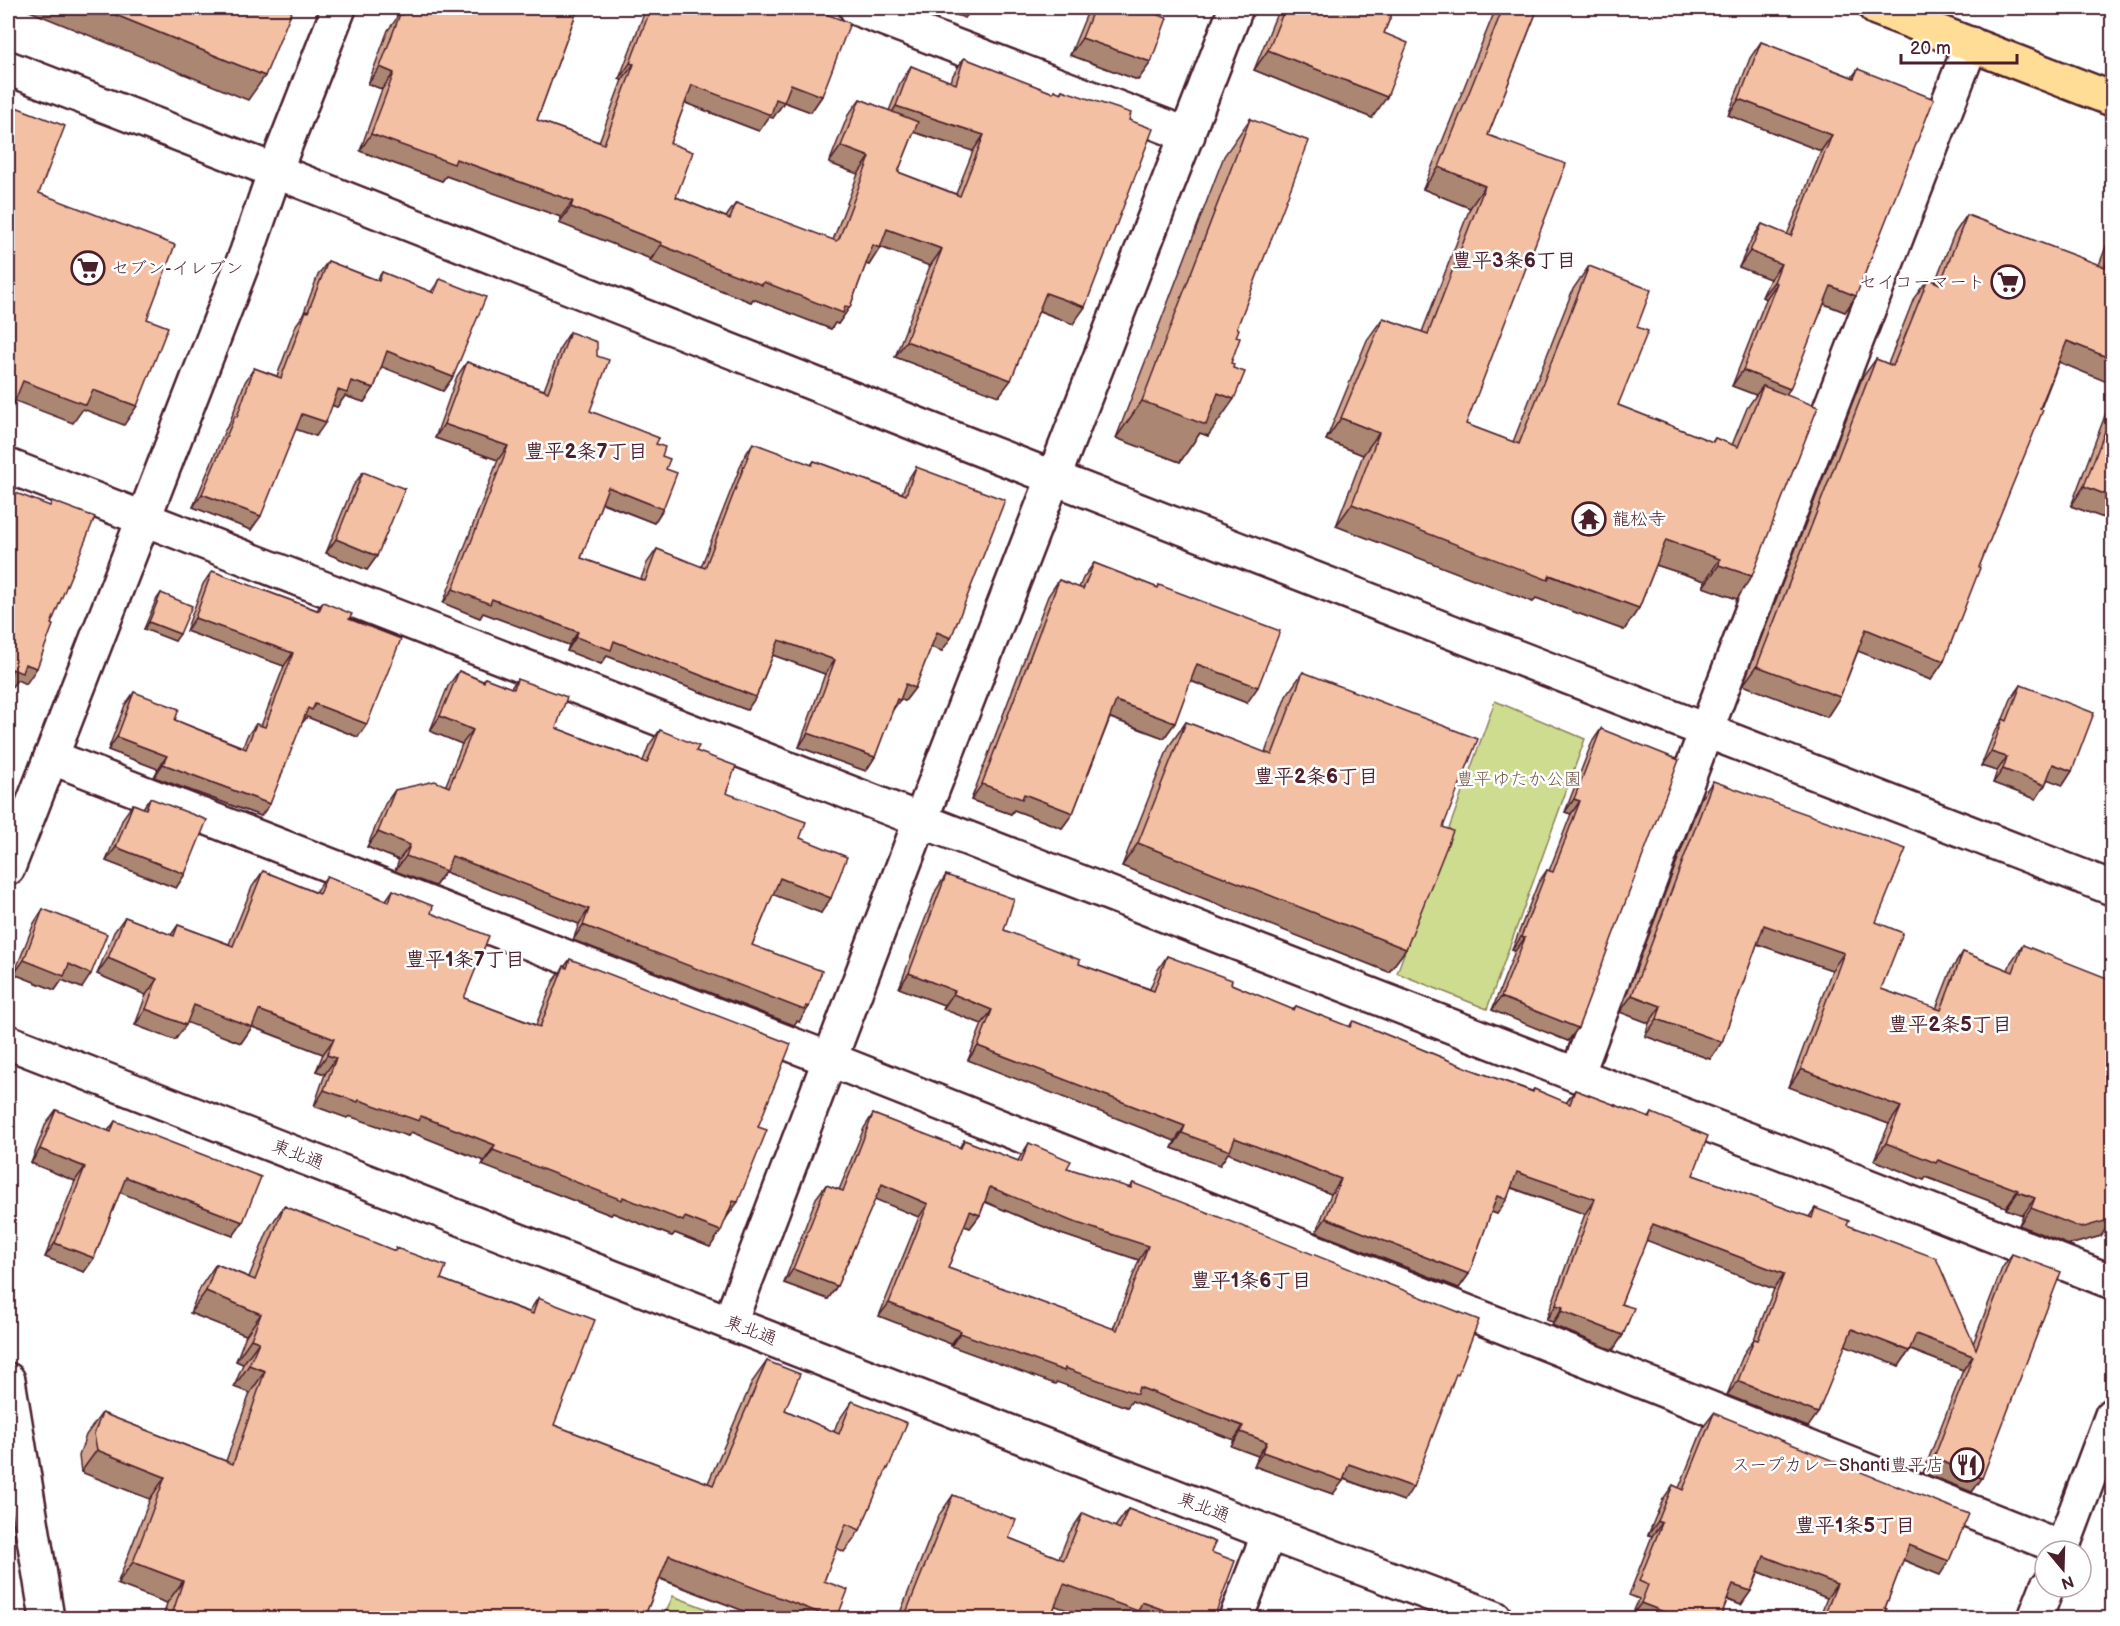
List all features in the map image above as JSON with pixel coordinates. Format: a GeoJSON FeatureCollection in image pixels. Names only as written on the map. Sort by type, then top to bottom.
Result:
{"type":"FeatureCollection","features":[{"type":"Feature","properties":{"kind":"highway"},"geometry":{"type":"LineString","coordinates":[[1876,8],[2112,99]]}},
{"type":"Feature","properties":{"kind":"street"},"geometry":{"type":"LineString","coordinates":[[8,868],[339,8]]}},
{"type":"Feature","properties":{"kind":"street"},"geometry":{"type":"LineString","coordinates":[[856,8],[1188,135]]}},
{"type":"Feature","properties":{"kind":"street"},"geometry":{"type":"LineString","coordinates":[[730,1322],[921,819],[1236,8]]}},
{"type":"Feature","properties":{"kind":"street"},"geometry":{"type":"LineString","coordinates":[[1577,1075],[1706,730],[1971,44]]}},
{"type":"Feature","properties":{"kind":"street"},"geometry":{"type":"LineString","coordinates":[[8,68],[2112,888]]}},
{"type":"Feature","properties":{"kind":"street"},"geometry":{"type":"LineString","coordinates":[[8,466],[2112,1282]]}},
{"type":"Feature","properties":{"kind":"street"},"geometry":{"type":"LineString","coordinates":[[51,757],[829,1059],[2034,1539]]}},
{"type":"Feature","properties":{"kind":"street","name":"東北通"},"geometry":{"type":"LineString","coordinates":[[8,1042],[1269,1533],[1495,1618]]}},
{"type":"Feature","properties":{"kind":"street"},"geometry":{"type":"LineString","coordinates":[[8,1380],[47,1618]]}},
{"type":"Feature","properties":{"kind":"street"},"geometry":{"type":"LineString","coordinates":[[2066,1539],[2112,1415]]}},
{"type":"Feature","properties":{"kind":"street"},"geometry":{"type":"LineString","coordinates":[[1236,1618],[1269,1533]]}},
{"type":"Feature","properties":{"kind":"street"},"geometry":{"type":"LineString","coordinates":[[2035,1618],[2042,1599]]}},
{"type":"Feature","properties":{"kind":"green space","name":"豊平ゆたか公園"},"geometry":{"type":"Polygon","coordinates":[[[1495,701],[1585,739],[1487,1009],[1397,973],[1495,701]]]}},
{"type":"Feature","properties":{"kind":"green space"},"geometry":{"type":"Polygon","coordinates":[[[673,1596],[731,1618],[663,1618],[673,1596]]]}},
{"type":"Feature","properties":{"kind":"building"},"geometry":{"type":"Polygon","coordinates":[[[99,8],[293,8],[265,76],[99,8]]]}},
{"type":"Feature","properties":{"kind":"building"},"geometry":{"type":"Polygon","coordinates":[[[405,8],[578,8],[537,120],[604,144],[634,64],[630,63],[651,8],[820,8],[818,11],[850,23],[822,96],[791,84],[784,102],[776,99],[771,115],[692,85],[670,143],[693,152],[676,197],[730,219],[736,203],[836,241],[839,239],[870,157],[841,146],[860,99],[918,122],[898,172],[960,196],[984,135],[896,106],[911,66],[956,84],[964,58],[1053,93],[1054,90],[1061,93],[1062,90],[1131,113],[1129,120],[1153,129],[1085,307],[1046,293],[1011,380],[906,341],[942,249],[887,229],[880,248],[873,245],[850,307],[845,306],[843,313],[764,282],[762,285],[661,245],[662,243],[571,207],[573,201],[456,159],[454,164],[371,134],[394,73],[380,67],[400,14],[402,15],[405,8]]]}},
{"type":"Feature","properties":{"kind":"building"},"geometry":{"type":"Polygon","coordinates":[[[1094,8],[1161,8],[1158,15],[1167,18],[1151,62],[1082,38],[1094,8]]]}},
{"type":"Feature","properties":{"kind":"building"},"geometry":{"type":"Polygon","coordinates":[[[1285,8],[1394,8],[1384,33],[1408,43],[1387,97],[1268,50],[1285,8]]]}},
{"type":"Feature","properties":{"kind":"building"},"geometry":{"type":"Polygon","coordinates":[[[1503,8],[1538,8],[1488,135],[1566,164],[1466,424],[1519,444],[1589,266],[1651,290],[1637,327],[1648,331],[1618,405],[1713,442],[1715,438],[1738,447],[1763,386],[1818,407],[1752,576],[1719,565],[1720,559],[1666,540],[1639,608],[1550,575],[1548,580],[1352,504],[1379,433],[1341,418],[1383,318],[1428,334],[1485,186],[1439,167],[1503,8]]]}},
{"type":"Feature","properties":{"kind":"building"},"geometry":{"type":"Polygon","coordinates":[[[1761,42],[1854,78],[1858,69],[1934,99],[1856,296],[1831,286],[1790,389],[1743,370],[1777,283],[1774,282],[1781,264],[1750,251],[1762,224],[1791,236],[1832,135],[1739,99],[1761,42]]]}},
{"type":"Feature","properties":{"kind":"building"},"geometry":{"type":"Polygon","coordinates":[[[8,104],[65,126],[39,193],[175,245],[147,319],[168,327],[137,406],[93,390],[86,405],[23,381],[12,408],[8,406],[8,104]]]}},
{"type":"Feature","properties":{"kind":"building"},"geometry":{"type":"Polygon","coordinates":[[[1250,119],[1309,141],[1237,328],[1239,329],[1236,337],[1240,338],[1231,363],[1234,364],[1233,368],[1245,372],[1234,399],[1218,393],[1206,425],[1142,401],[1250,119]]]}},
{"type":"Feature","properties":{"kind":"building"},"geometry":{"type":"Polygon","coordinates":[[[1967,215],[2105,267],[2112,247],[2112,359],[2067,341],[2040,408],[2043,410],[1979,567],[1944,661],[1866,629],[1840,697],[1757,666],[1876,359],[1893,366],[1928,279],[1940,284],[1967,215]]]}},
{"type":"Feature","properties":{"kind":"building"},"geometry":{"type":"Polygon","coordinates":[[[328,261],[379,281],[382,272],[434,293],[440,279],[486,297],[453,377],[387,351],[374,388],[351,381],[347,393],[338,390],[326,422],[302,414],[261,516],[202,494],[235,416],[237,417],[254,368],[281,378],[328,261]]]}},
{"type":"Feature","properties":{"kind":"building"},"geometry":{"type":"Polygon","coordinates":[[[570,332],[597,342],[597,356],[609,360],[590,411],[659,438],[656,444],[665,447],[662,456],[670,459],[666,469],[677,473],[663,509],[608,487],[581,558],[645,581],[657,549],[705,568],[753,443],[812,465],[814,461],[906,495],[916,467],[1005,500],[951,638],[937,632],[915,688],[906,684],[900,700],[897,699],[875,757],[808,733],[835,660],[779,640],[756,697],[614,641],[611,650],[576,637],[578,632],[492,599],[490,604],[453,589],[508,446],[444,424],[467,362],[548,392],[570,332]]]}},
{"type":"Feature","properties":{"kind":"building"},"geometry":{"type":"Polygon","coordinates":[[[2112,413],[2112,497],[2084,486],[2112,413]]]}},
{"type":"Feature","properties":{"kind":"building"},"geometry":{"type":"Polygon","coordinates":[[[363,472],[405,489],[377,556],[336,539],[363,472]]]}},
{"type":"Feature","properties":{"kind":"building"},"geometry":{"type":"Polygon","coordinates":[[[8,490],[50,506],[52,501],[95,517],[51,624],[53,625],[37,668],[25,664],[22,673],[12,669],[10,677],[8,676],[8,490]]]}},
{"type":"Feature","properties":{"kind":"building"},"geometry":{"type":"Polygon","coordinates":[[[1094,563],[1280,631],[1258,687],[1197,664],[1175,723],[1116,701],[1073,813],[1024,794],[1022,799],[982,784],[1059,580],[1083,589],[1094,563]]]}},
{"type":"Feature","properties":{"kind":"building"},"geometry":{"type":"Polygon","coordinates":[[[212,571],[319,611],[323,602],[352,614],[349,619],[401,639],[367,724],[315,704],[312,710],[308,708],[270,804],[163,764],[167,756],[117,737],[134,692],[179,709],[175,720],[246,749],[256,724],[265,727],[293,653],[195,618],[212,571]]]}},
{"type":"Feature","properties":{"kind":"building"},"geometry":{"type":"Polygon","coordinates":[[[161,593],[192,606],[180,634],[149,622],[161,593]]]}},
{"type":"Feature","properties":{"kind":"building"},"geometry":{"type":"Polygon","coordinates":[[[459,671],[484,682],[485,678],[514,689],[517,679],[567,697],[556,728],[647,763],[660,730],[699,746],[696,751],[736,766],[726,793],[806,822],[800,838],[847,857],[831,898],[780,878],[752,945],[822,971],[809,1007],[806,1006],[804,1010],[583,925],[589,909],[452,856],[446,871],[406,856],[410,845],[378,832],[395,790],[435,781],[449,787],[473,730],[440,716],[459,671]]]}},
{"type":"Feature","properties":{"kind":"building"},"geometry":{"type":"Polygon","coordinates":[[[1303,672],[1478,739],[1443,827],[1453,831],[1406,949],[1138,843],[1186,722],[1272,755],[1303,672]]]}},
{"type":"Feature","properties":{"kind":"building"},"geometry":{"type":"Polygon","coordinates":[[[2021,685],[2094,713],[2072,771],[2053,764],[2045,785],[2003,769],[2007,757],[1991,752],[2003,719],[2007,721],[2021,685]]]}},
{"type":"Feature","properties":{"kind":"building"},"geometry":{"type":"Polygon","coordinates":[[[1601,729],[1679,760],[1578,1028],[1501,997],[1525,938],[1521,937],[1547,870],[1553,872],[1580,801],[1574,799],[1601,729]]]}},
{"type":"Feature","properties":{"kind":"building"},"geometry":{"type":"Polygon","coordinates":[[[1713,781],[1906,849],[1876,922],[1903,933],[1881,989],[1941,1010],[1963,952],[2013,972],[2023,945],[2112,980],[2112,1219],[2081,1228],[2031,1208],[2035,1198],[2018,1192],[2018,1190],[1938,1160],[1936,1163],[1886,1143],[1901,1107],[1801,1069],[1844,953],[1764,925],[1722,1042],[1657,1019],[1661,1006],[1632,995],[1713,781]]]}},
{"type":"Feature","properties":{"kind":"building"},"geometry":{"type":"Polygon","coordinates":[[[150,798],[207,820],[185,874],[116,847],[133,804],[146,809],[150,798]]]}},
{"type":"Feature","properties":{"kind":"building"},"geometry":{"type":"Polygon","coordinates":[[[263,871],[319,894],[327,876],[389,902],[393,890],[433,906],[431,913],[489,936],[464,998],[540,1027],[564,966],[567,968],[570,959],[791,1044],[758,1127],[767,1130],[738,1202],[733,1201],[721,1231],[685,1217],[683,1221],[623,1197],[622,1200],[493,1150],[495,1145],[421,1116],[419,1121],[324,1090],[336,1058],[327,1055],[334,1039],[259,1010],[252,1027],[194,1005],[186,1025],[146,1009],[157,979],[108,958],[125,917],[174,936],[178,925],[233,946],[263,871]]]}},
{"type":"Feature","properties":{"kind":"building"},"geometry":{"type":"Polygon","coordinates":[[[946,875],[1014,899],[1004,930],[1080,960],[1079,964],[1154,991],[1167,956],[1232,980],[1231,984],[1294,1010],[1296,1006],[1350,1027],[1353,1021],[1533,1092],[1534,1089],[1570,1104],[1575,1090],[1650,1118],[1652,1113],[1708,1136],[1693,1175],[1812,1218],[1815,1208],[1849,1221],[1847,1225],[1936,1258],[1976,1349],[2012,1254],[2061,1272],[1982,1478],[1934,1458],[1973,1356],[1916,1334],[1909,1351],[1852,1329],[1818,1413],[1738,1381],[1754,1339],[1758,1340],[1784,1274],[1653,1224],[1621,1304],[1634,1308],[1623,1335],[1562,1311],[1563,1307],[1556,1305],[1595,1199],[1517,1172],[1507,1199],[1497,1196],[1469,1274],[1326,1218],[1341,1179],[1235,1138],[1230,1151],[1182,1133],[1185,1126],[978,1046],[992,1010],[953,994],[955,991],[909,973],[946,875]]]}},
{"type":"Feature","properties":{"kind":"building"},"geometry":{"type":"Polygon","coordinates":[[[43,909],[107,934],[91,974],[69,964],[64,976],[24,960],[43,909]]]}},
{"type":"Feature","properties":{"kind":"building"},"geometry":{"type":"Polygon","coordinates":[[[56,1110],[111,1132],[115,1121],[261,1177],[243,1222],[126,1177],[94,1258],[55,1243],[85,1167],[40,1149],[56,1110]]]}},
{"type":"Feature","properties":{"kind":"building"},"geometry":{"type":"Polygon","coordinates":[[[873,1114],[961,1148],[964,1140],[1021,1162],[1029,1143],[1071,1161],[1067,1168],[1131,1188],[1133,1183],[1479,1320],[1413,1487],[1349,1464],[1343,1481],[1263,1452],[1267,1442],[1241,1432],[1243,1426],[1139,1387],[1137,1394],[1065,1368],[1064,1371],[960,1333],[961,1331],[889,1303],[928,1204],[882,1184],[837,1286],[793,1269],[826,1185],[843,1191],[873,1114]],[[990,1187],[980,1215],[970,1211],[948,1268],[1117,1330],[1148,1246],[1071,1221],[990,1187]]]}},
{"type":"Feature","properties":{"kind":"building"},"geometry":{"type":"Polygon","coordinates":[[[284,1206],[395,1251],[396,1248],[446,1266],[441,1279],[533,1314],[538,1298],[595,1320],[554,1425],[713,1485],[767,1361],[800,1374],[785,1410],[839,1434],[852,1401],[907,1423],[860,1530],[846,1524],[824,1581],[848,1590],[837,1618],[669,1555],[644,1618],[171,1618],[183,1581],[133,1562],[165,1477],[97,1450],[94,1434],[102,1413],[233,1464],[265,1371],[249,1365],[259,1342],[251,1339],[261,1314],[206,1291],[216,1264],[255,1280],[284,1206]]]}},
{"type":"Feature","properties":{"kind":"building"},"geometry":{"type":"Polygon","coordinates":[[[1714,1413],[1969,1514],[1949,1561],[1909,1545],[1885,1608],[1887,1609],[1884,1618],[1823,1618],[1837,1584],[1764,1556],[1751,1591],[1733,1585],[1720,1618],[1680,1618],[1641,1603],[1648,1585],[1639,1581],[1662,1523],[1658,1521],[1673,1485],[1683,1490],[1714,1413]]]}},
{"type":"Feature","properties":{"kind":"building"},"geometry":{"type":"Polygon","coordinates":[[[953,1495],[1016,1520],[1009,1538],[1064,1560],[1083,1513],[1120,1529],[1128,1509],[1215,1542],[1211,1552],[1235,1561],[1214,1618],[1186,1618],[1142,1602],[1138,1611],[1064,1584],[1050,1618],[904,1618],[953,1495]]]}},
{"type":"Feature","properties":{"kind":"place","name":"セブン-イレブン"},"geometry":{"type":"Point","coordinates":[88,268]}},
{"type":"Feature","properties":{"kind":"place","name":"セイコーマート"},"geometry":{"type":"Point","coordinates":[2008,282]}},
{"type":"Feature","properties":{"kind":"place","name":"龍松寺"},"geometry":{"type":"Point","coordinates":[1589,519]}},
{"type":"Feature","properties":{"kind":"place","name":"スープカレーShanti豊平店"},"geometry":{"type":"Point","coordinates":[1967,1465]}},
{"type":"Feature","properties":{"kind":"district","name":"豊平3条6丁目"},"geometry":{"type":"Point","coordinates":[1514,260]}},
{"type":"Feature","properties":{"kind":"district","name":"豊平2条7丁目"},"geometry":{"type":"Point","coordinates":[586,451]}},
{"type":"Feature","properties":{"kind":"district","name":"豊平2条6丁目"},"geometry":{"type":"Point","coordinates":[1316,776]}},
{"type":"Feature","properties":{"kind":"district","name":"豊平1条7丁目"},"geometry":{"type":"Point","coordinates":[465,959]}},
{"type":"Feature","properties":{"kind":"district","name":"豊平2条5丁目"},"geometry":{"type":"Point","coordinates":[1950,1024]}},
{"type":"Feature","properties":{"kind":"district","name":"豊平1条6丁目"},"geometry":{"type":"Point","coordinates":[1251,1280]}},
{"type":"Feature","properties":{"kind":"district","name":"豊平1条5丁目"},"geometry":{"type":"Point","coordinates":[1855,1525]}}]}
